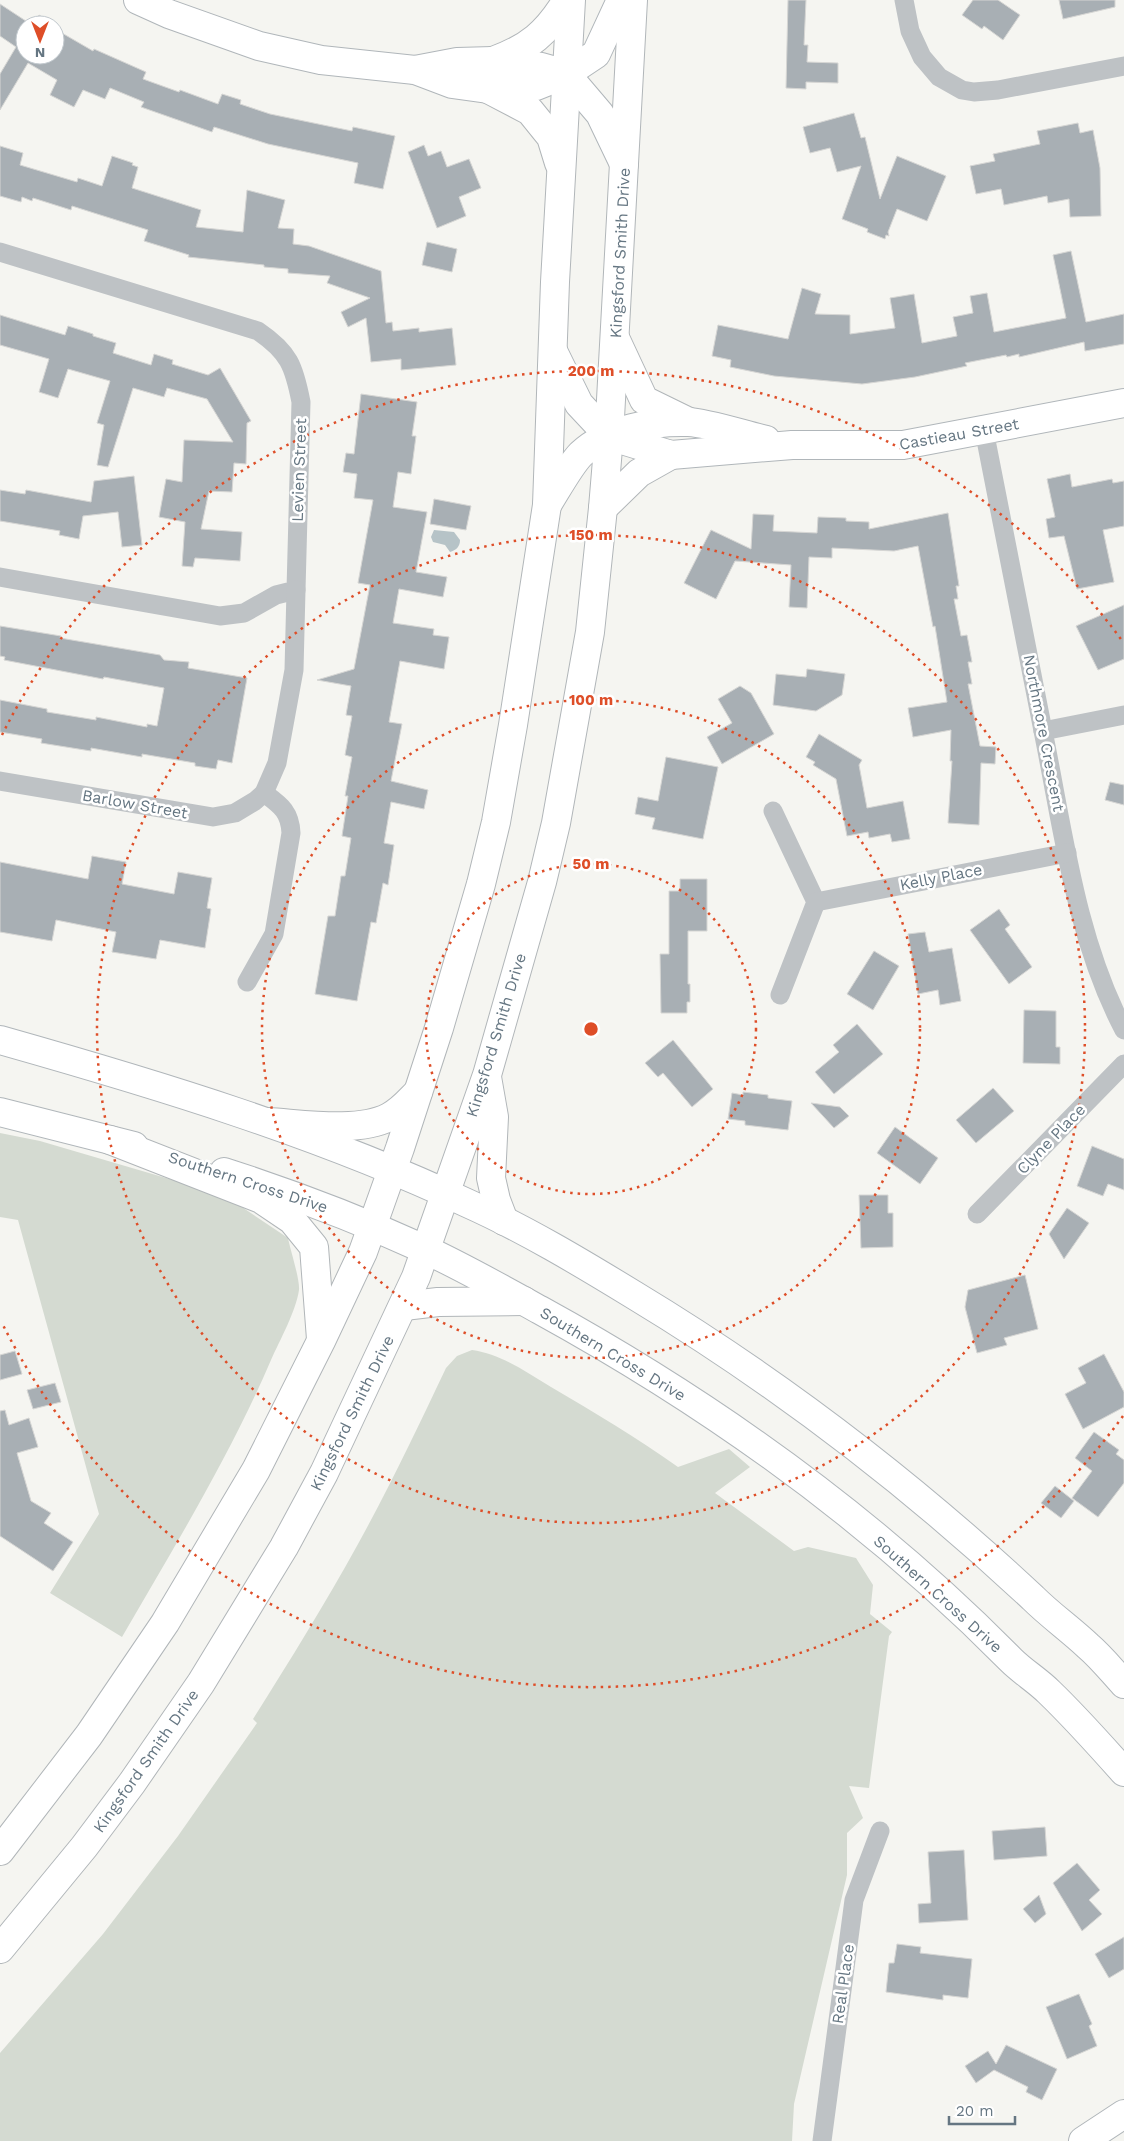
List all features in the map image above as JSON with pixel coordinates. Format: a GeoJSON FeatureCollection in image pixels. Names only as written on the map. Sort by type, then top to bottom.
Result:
{"type":"FeatureCollection","features":[{"type":"Feature","properties":{"kind":"main road"},"geometry":{"type":"LineString","coordinates":[[138,0],[169,7],[259,46],[320,60],[415,70],[452,84],[488,89],[536,86],[566,74],[596,54],[621,0]]}},
{"type":"Feature","properties":{"kind":"main road"},"geometry":{"type":"LineString","coordinates":[[493,62],[516,53],[537,39],[555,19],[567,0]]}},
{"type":"Feature","properties":{"kind":"main road"},"geometry":{"type":"LineString","coordinates":[[0,1851],[88,1735],[165,1623],[256,1470],[322,1341],[363,1252],[418,1092],[478,894],[496,822],[547,505],[561,169],[571,0]]}},
{"type":"Feature","properties":{"kind":"main road","name":"Kingsford Smith Drive"},"geometry":{"type":"LineString","coordinates":[[0,1949],[84,1846],[132,1783],[201,1683],[284,1547],[324,1473],[404,1306],[426,1250],[487,1075],[542,882],[556,823],[590,632],[604,508],[609,436],[633,0]]}},
{"type":"Feature","properties":{"kind":"main road"},"geometry":{"type":"LineString","coordinates":[[415,70],[457,62],[493,62],[541,66],[566,74],[600,114],[624,164]]}},
{"type":"Feature","properties":{"kind":"main road"},"geometry":{"type":"LineString","coordinates":[[488,89],[530,111],[551,137],[561,169]]}},
{"type":"Feature","properties":{"kind":"main road"},"geometry":{"type":"LineString","coordinates":[[615,339],[644,400],[689,422]]}},
{"type":"Feature","properties":{"kind":"main road"},"geometry":{"type":"LineString","coordinates":[[553,351],[580,404],[609,436]]}},
{"type":"Feature","properties":{"kind":"main road","name":"Castieau Street"},"geometry":{"type":"LineString","coordinates":[[609,436],[671,455],[792,445],[903,445],[1124,403]]}},
{"type":"Feature","properties":{"kind":"main road","name":"Castieau Street"},"geometry":{"type":"LineString","coordinates":[[547,505],[580,454],[609,436],[646,424],[689,422],[792,445]]}},
{"type":"Feature","properties":{"kind":"main road"},"geometry":{"type":"LineString","coordinates":[[604,508],[638,473],[671,455]]}},
{"type":"Feature","properties":{"kind":"main road"},"geometry":{"type":"LineString","coordinates":[[0,1040],[121,1074],[268,1122],[445,1193],[504,1221],[594,1270],[687,1327],[769,1382],[851,1442],[972,1541],[1049,1613],[1092,1649],[1124,1684]]}},
{"type":"Feature","properties":{"kind":"main road"},"geometry":{"type":"LineString","coordinates":[[487,1075],[494,1117],[491,1178],[496,1200],[504,1221]]}},
{"type":"Feature","properties":{"kind":"main road"},"geometry":{"type":"LineString","coordinates":[[268,1122],[342,1126],[373,1123],[399,1111],[418,1092]]}},
{"type":"Feature","properties":{"kind":"main road","name":"Southern Cross Drive"},"geometry":{"type":"LineString","coordinates":[[0,1112],[110,1140],[246,1179],[373,1227],[426,1250],[582,1333],[716,1417],[834,1504],[909,1566],[992,1640],[1011,1661],[1047,1690],[1124,1772]]}},
{"type":"Feature","properties":{"kind":"main road"},"geometry":{"type":"LineString","coordinates":[[110,1140],[261,1199],[292,1220],[314,1247],[322,1341]]}},
{"type":"Feature","properties":{"kind":"main road"},"geometry":{"type":"LineString","coordinates":[[404,1306],[438,1302],[524,1301]]}},
{"type":"Feature","properties":{"kind":"main road"},"geometry":{"type":"LineString","coordinates":[[1083,2141],[1121,2114]]}},
{"type":"Feature","properties":{"kind":"street"},"geometry":{"type":"LineString","coordinates":[[904,0],[910,31],[922,57],[940,77],[962,90],[974,92],[998,90],[1124,66]]}},
{"type":"Feature","properties":{"kind":"street","name":"Levien Street"},"geometry":{"type":"LineString","coordinates":[[0,252],[258,331],[277,344],[285,353],[296,376],[301,402],[296,590]]}},
{"type":"Feature","properties":{"kind":"street","name":"Northmore Crescent"},"geometry":{"type":"LineString","coordinates":[[984,430],[1067,853],[1089,949],[1109,1002],[1124,1030]]}},
{"type":"Feature","properties":{"kind":"street"},"geometry":{"type":"LineString","coordinates":[[0,577],[220,616],[244,613],[276,595],[296,590],[294,670],[277,763],[264,793],[282,807],[291,820],[292,833],[274,934],[247,982]]}},
{"type":"Feature","properties":{"kind":"street"},"geometry":{"type":"LineString","coordinates":[[1043,731],[1124,715]]}},
{"type":"Feature","properties":{"kind":"street","name":"Barlow Street"},"geometry":{"type":"LineString","coordinates":[[0,781],[213,817],[235,813],[264,793]]}},
{"type":"Feature","properties":{"kind":"street"},"geometry":{"type":"LineString","coordinates":[[773,811],[816,902],[780,996]]}},
{"type":"Feature","properties":{"kind":"street","name":"Kelly Place"},"geometry":{"type":"LineString","coordinates":[[816,902],[1067,853]]}},
{"type":"Feature","properties":{"kind":"street","name":"Clyne Place"},"geometry":{"type":"LineString","coordinates":[[977,1214],[1124,1064]]}},
{"type":"Feature","properties":{"kind":"street","name":"Real Place"},"geometry":{"type":"LineString","coordinates":[[822,2141],[854,1900],[880,1831]]}},
{"type":"Feature","properties":{"kind":"shaded area"},"geometry":{"type":"Polygon","coordinates":[[[434,530],[454,532],[460,540],[456,549],[450,552],[445,545],[433,542],[431,537],[434,530]]]}},
{"type":"Feature","properties":{"kind":"shaded area"},"geometry":{"type":"Polygon","coordinates":[[[0,1133],[40,1141],[224,1195],[288,1238],[299,1285],[295,1307],[255,1396],[220,1466],[122,1637],[50,1593],[99,1514],[18,1220],[0,1217],[0,1133]]]}},
{"type":"Feature","properties":{"kind":"shaded area"},"geometry":{"type":"Polygon","coordinates":[[[472,1350],[493,1355],[523,1370],[678,1467],[729,1449],[750,1467],[715,1493],[794,1551],[808,1547],[856,1558],[873,1585],[870,1614],[892,1632],[889,1636],[869,1788],[849,1786],[863,1818],[847,1833],[847,1875],[794,2104],[792,2141],[0,2141],[0,2053],[103,1934],[178,1836],[257,1723],[253,1719],[307,1633],[358,1544],[393,1478],[446,1368],[457,1356],[472,1350]]]}},
{"type":"Feature","properties":{"kind":"building"},"geometry":{"type":"Polygon","coordinates":[[[788,0],[806,0],[804,45],[808,45],[807,62],[838,63],[838,83],[806,82],[806,89],[786,88],[788,0]]]}},
{"type":"Feature","properties":{"kind":"building"},"geometry":{"type":"Polygon","coordinates":[[[973,0],[998,0],[1020,15],[1003,40],[984,26],[982,29],[962,15],[973,0]]]}},
{"type":"Feature","properties":{"kind":"building"},"geometry":{"type":"Polygon","coordinates":[[[1059,0],[1115,0],[1115,7],[1063,19],[1059,0]]]}},
{"type":"Feature","properties":{"kind":"building"},"geometry":{"type":"Polygon","coordinates":[[[0,4],[17,15],[15,15],[15,46],[0,36],[0,4]]]}},
{"type":"Feature","properties":{"kind":"building"},"geometry":{"type":"Polygon","coordinates":[[[65,35],[93,51],[94,49],[146,72],[143,79],[218,104],[222,94],[241,100],[240,104],[270,114],[352,131],[353,127],[395,136],[383,189],[354,183],[358,163],[268,144],[214,127],[212,132],[141,107],[144,102],[110,88],[105,99],[83,90],[74,107],[50,95],[57,80],[31,65],[65,65],[65,35]]]}},
{"type":"Feature","properties":{"kind":"building"},"geometry":{"type":"Polygon","coordinates":[[[15,49],[15,65],[27,65],[0,110],[0,74],[15,49]]]}},
{"type":"Feature","properties":{"kind":"building"},"geometry":{"type":"Polygon","coordinates":[[[854,113],[861,138],[865,137],[880,199],[897,156],[946,176],[927,221],[897,209],[888,232],[889,236],[886,235],[885,239],[867,232],[868,229],[842,219],[861,166],[837,172],[830,148],[810,153],[803,127],[854,113]]]}},
{"type":"Feature","properties":{"kind":"building"},"geometry":{"type":"Polygon","coordinates":[[[1078,123],[1080,133],[1093,130],[1100,168],[1101,216],[1070,217],[1069,199],[1048,203],[1047,196],[1004,205],[1001,189],[976,194],[970,166],[995,161],[993,154],[1040,144],[1037,131],[1078,123]]]}},
{"type":"Feature","properties":{"kind":"building"},"geometry":{"type":"Polygon","coordinates":[[[424,145],[428,156],[441,151],[447,167],[469,159],[481,188],[459,197],[466,216],[437,228],[408,152],[424,145]]]}},
{"type":"Feature","properties":{"kind":"building"},"geometry":{"type":"Polygon","coordinates":[[[0,146],[23,153],[20,165],[77,182],[78,178],[102,186],[112,156],[133,163],[132,165],[138,167],[132,188],[201,210],[196,227],[243,232],[247,190],[285,200],[278,228],[294,229],[293,244],[309,246],[381,271],[386,323],[392,322],[393,331],[419,328],[419,332],[452,328],[456,365],[401,370],[401,359],[371,362],[366,318],[348,327],[341,312],[370,298],[327,283],[330,276],[288,273],[288,269],[264,267],[264,265],[188,257],[189,255],[144,241],[148,230],[72,206],[71,210],[33,198],[32,201],[22,197],[21,202],[0,196],[0,146]]]}},
{"type":"Feature","properties":{"kind":"building"},"geometry":{"type":"Polygon","coordinates":[[[427,242],[457,249],[452,272],[422,265],[427,242]]]}},
{"type":"Feature","properties":{"kind":"building"},"geometry":{"type":"Polygon","coordinates":[[[1071,251],[1086,322],[1124,314],[1124,344],[1085,351],[1084,342],[1019,357],[1019,354],[1007,357],[1006,355],[965,363],[967,366],[915,377],[862,384],[774,376],[730,367],[731,360],[712,356],[718,325],[788,339],[802,288],[821,294],[815,314],[850,315],[850,334],[895,328],[890,298],[914,294],[922,343],[957,336],[953,317],[973,313],[970,296],[987,293],[994,332],[1066,318],[1053,255],[1071,251]]]}},
{"type":"Feature","properties":{"kind":"building"},"geometry":{"type":"Polygon","coordinates":[[[0,315],[65,335],[68,326],[93,334],[93,336],[116,343],[113,353],[151,365],[154,354],[173,360],[172,364],[208,375],[220,368],[251,421],[247,423],[246,464],[234,463],[232,492],[209,491],[201,529],[242,532],[240,561],[195,558],[193,567],[182,566],[185,522],[159,517],[166,479],[182,482],[184,440],[233,442],[207,399],[167,388],[164,397],[133,388],[108,467],[97,465],[104,425],[97,423],[110,381],[68,369],[58,398],[39,392],[49,359],[0,345],[0,315]]]}},
{"type":"Feature","properties":{"kind":"building"},"geometry":{"type":"Polygon","coordinates":[[[361,394],[417,402],[412,436],[416,436],[411,474],[398,472],[393,507],[427,512],[416,572],[447,577],[443,597],[399,589],[393,623],[434,629],[433,635],[449,637],[444,669],[400,661],[389,722],[402,724],[391,781],[428,790],[424,809],[391,802],[384,843],[394,845],[388,885],[383,883],[376,923],[371,922],[357,1001],[315,994],[328,916],[335,916],[341,876],[345,876],[351,838],[342,836],[348,796],[345,796],[352,757],[345,755],[352,716],[346,715],[351,686],[317,680],[354,669],[370,585],[358,583],[373,500],[354,498],[357,474],[343,472],[346,453],[354,454],[361,394]]]}},
{"type":"Feature","properties":{"kind":"building"},"geometry":{"type":"Polygon","coordinates":[[[1070,474],[1072,487],[1112,479],[1113,483],[1124,481],[1124,526],[1103,530],[1114,582],[1077,589],[1064,536],[1049,538],[1046,519],[1055,517],[1047,479],[1070,474]]]}},
{"type":"Feature","properties":{"kind":"building"},"geometry":{"type":"Polygon","coordinates":[[[134,476],[142,545],[122,547],[118,512],[83,516],[79,539],[59,535],[60,531],[0,521],[0,490],[25,494],[26,490],[91,502],[94,481],[134,476]]]}},
{"type":"Feature","properties":{"kind":"building"},"geometry":{"type":"Polygon","coordinates":[[[434,499],[471,506],[466,530],[430,524],[434,499]]]}},
{"type":"Feature","properties":{"kind":"building"},"geometry":{"type":"Polygon","coordinates":[[[948,513],[959,586],[956,586],[958,599],[954,599],[961,636],[967,635],[972,662],[968,662],[972,684],[968,684],[980,746],[996,747],[995,764],[981,763],[979,825],[948,823],[952,761],[950,761],[951,730],[913,737],[908,708],[947,702],[935,626],[933,627],[918,546],[894,551],[832,548],[832,558],[809,557],[807,608],[789,607],[791,565],[735,561],[716,599],[684,583],[711,530],[751,549],[753,514],[774,515],[773,531],[817,533],[818,517],[846,518],[846,521],[869,522],[869,529],[948,513]]]}},
{"type":"Feature","properties":{"kind":"building"},"geometry":{"type":"Polygon","coordinates":[[[1124,605],[1124,659],[1098,670],[1076,626],[1124,605]]]}},
{"type":"Feature","properties":{"kind":"building"},"geometry":{"type":"Polygon","coordinates":[[[0,626],[160,655],[164,660],[189,662],[188,668],[247,678],[232,763],[218,760],[216,769],[195,766],[195,763],[142,754],[142,757],[91,748],[91,751],[41,743],[42,739],[0,732],[0,700],[47,709],[47,712],[96,720],[96,717],[147,727],[147,724],[157,726],[164,688],[104,677],[103,679],[4,660],[5,657],[0,656],[0,626]]]}},
{"type":"Feature","properties":{"kind":"building"},"geometry":{"type":"Polygon","coordinates":[[[807,669],[845,674],[842,695],[816,711],[773,705],[776,674],[806,677],[807,669]]]}},
{"type":"Feature","properties":{"kind":"building"},"geometry":{"type":"Polygon","coordinates":[[[740,686],[751,693],[774,734],[722,764],[707,737],[732,723],[718,699],[740,686]]]}},
{"type":"Feature","properties":{"kind":"building"},"geometry":{"type":"Polygon","coordinates":[[[819,734],[862,760],[859,765],[867,808],[903,801],[910,839],[892,842],[890,834],[869,838],[868,832],[847,836],[836,779],[813,765],[815,762],[806,757],[819,734]]]}},
{"type":"Feature","properties":{"kind":"building"},"geometry":{"type":"Polygon","coordinates":[[[666,757],[718,767],[703,839],[652,829],[655,818],[635,814],[638,797],[658,801],[666,757]]]}},
{"type":"Feature","properties":{"kind":"building"},"geometry":{"type":"Polygon","coordinates":[[[1110,782],[1124,785],[1124,805],[1105,800],[1110,782]]]}},
{"type":"Feature","properties":{"kind":"building"},"geometry":{"type":"Polygon","coordinates":[[[92,856],[126,862],[122,884],[174,894],[178,872],[212,878],[207,908],[211,909],[205,948],[160,940],[156,959],[112,952],[116,932],[56,920],[52,941],[0,932],[0,862],[88,879],[92,856]]]}},
{"type":"Feature","properties":{"kind":"building"},"geometry":{"type":"Polygon","coordinates":[[[680,879],[707,879],[707,931],[688,931],[690,1002],[687,1002],[687,1013],[661,1013],[660,954],[669,954],[669,891],[680,891],[680,879]]]}},
{"type":"Feature","properties":{"kind":"building"},"geometry":{"type":"Polygon","coordinates":[[[999,909],[1010,925],[1005,929],[1032,967],[1009,984],[970,930],[999,909]]]}},
{"type":"Feature","properties":{"kind":"building"},"geometry":{"type":"Polygon","coordinates":[[[925,932],[929,952],[952,948],[961,1001],[940,1005],[938,990],[918,994],[908,934],[925,932]]]}},
{"type":"Feature","properties":{"kind":"building"},"geometry":{"type":"Polygon","coordinates":[[[874,951],[899,966],[873,1010],[847,994],[874,951]]]}},
{"type":"Feature","properties":{"kind":"building"},"geometry":{"type":"Polygon","coordinates":[[[1024,1010],[1056,1011],[1056,1047],[1060,1047],[1060,1064],[1023,1063],[1024,1010]]]}},
{"type":"Feature","properties":{"kind":"building"},"geometry":{"type":"Polygon","coordinates":[[[857,1024],[883,1054],[834,1094],[815,1072],[839,1052],[833,1045],[857,1024]]]}},
{"type":"Feature","properties":{"kind":"building"},"geometry":{"type":"Polygon","coordinates":[[[673,1040],[713,1089],[692,1107],[663,1073],[658,1077],[645,1063],[673,1040]]]}},
{"type":"Feature","properties":{"kind":"building"},"geometry":{"type":"Polygon","coordinates":[[[993,1088],[1014,1111],[976,1143],[956,1120],[993,1088]]]}},
{"type":"Feature","properties":{"kind":"building"},"geometry":{"type":"Polygon","coordinates":[[[743,1092],[768,1095],[768,1098],[792,1101],[788,1130],[745,1125],[745,1121],[728,1119],[732,1093],[743,1095],[743,1092]]]}},
{"type":"Feature","properties":{"kind":"building"},"geometry":{"type":"Polygon","coordinates":[[[811,1103],[840,1107],[849,1116],[834,1128],[811,1103]]]}},
{"type":"Feature","properties":{"kind":"building"},"geometry":{"type":"Polygon","coordinates":[[[895,1127],[938,1158],[920,1184],[877,1153],[895,1127]]]}},
{"type":"Feature","properties":{"kind":"building"},"geometry":{"type":"Polygon","coordinates":[[[1092,1146],[1124,1159],[1124,1190],[1108,1184],[1103,1196],[1077,1186],[1092,1146]]]}},
{"type":"Feature","properties":{"kind":"building"},"geometry":{"type":"Polygon","coordinates":[[[859,1195],[888,1195],[888,1213],[893,1213],[893,1247],[861,1248],[859,1195]]]}},
{"type":"Feature","properties":{"kind":"building"},"geometry":{"type":"Polygon","coordinates":[[[1067,1208],[1089,1223],[1064,1259],[1049,1234],[1067,1208]]]}},
{"type":"Feature","properties":{"kind":"building"},"geometry":{"type":"Polygon","coordinates":[[[1025,1275],[1038,1329],[1004,1338],[1007,1345],[977,1353],[965,1307],[968,1290],[1025,1275]]]}},
{"type":"Feature","properties":{"kind":"building"},"geometry":{"type":"Polygon","coordinates":[[[15,1351],[22,1374],[0,1380],[0,1355],[15,1351]]]}},
{"type":"Feature","properties":{"kind":"building"},"geometry":{"type":"Polygon","coordinates":[[[1104,1354],[1124,1392],[1124,1407],[1083,1429],[1065,1394],[1086,1383],[1078,1368],[1104,1354]]]}},
{"type":"Feature","properties":{"kind":"building"},"geometry":{"type":"Polygon","coordinates":[[[55,1383],[61,1402],[33,1409],[27,1390],[55,1383]]]}},
{"type":"Feature","properties":{"kind":"building"},"geometry":{"type":"Polygon","coordinates":[[[5,1410],[9,1425],[29,1418],[38,1447],[17,1453],[31,1501],[51,1513],[44,1523],[73,1542],[53,1571],[0,1536],[0,1411],[5,1410]]]}},
{"type":"Feature","properties":{"kind":"building"},"geometry":{"type":"Polygon","coordinates":[[[1094,1432],[1119,1450],[1116,1454],[1124,1460],[1124,1483],[1098,1517],[1072,1498],[1092,1471],[1075,1458],[1094,1432]]]}},
{"type":"Feature","properties":{"kind":"building"},"geometry":{"type":"Polygon","coordinates":[[[1055,1486],[1074,1501],[1061,1518],[1041,1503],[1055,1486]]]}},
{"type":"Feature","properties":{"kind":"building"},"geometry":{"type":"Polygon","coordinates":[[[1045,1827],[1047,1856],[994,1860],[992,1831],[1045,1827]]]}},
{"type":"Feature","properties":{"kind":"building"},"geometry":{"type":"Polygon","coordinates":[[[964,1850],[968,1920],[919,1923],[918,1904],[931,1903],[928,1852],[964,1850]]]}},
{"type":"Feature","properties":{"kind":"building"},"geometry":{"type":"Polygon","coordinates":[[[1077,1863],[1100,1890],[1089,1900],[1102,1914],[1082,1931],[1053,1883],[1077,1863]]]}},
{"type":"Feature","properties":{"kind":"building"},"geometry":{"type":"Polygon","coordinates":[[[1039,1895],[1046,1914],[1035,1923],[1023,1909],[1039,1895]]]}},
{"type":"Feature","properties":{"kind":"building"},"geometry":{"type":"Polygon","coordinates":[[[1124,1937],[1124,1969],[1109,1978],[1095,1954],[1124,1937]]]}},
{"type":"Feature","properties":{"kind":"building"},"geometry":{"type":"Polygon","coordinates":[[[897,1944],[921,1947],[920,1953],[972,1959],[968,1998],[943,1995],[943,2000],[886,1992],[889,1963],[894,1963],[897,1944]]]}},
{"type":"Feature","properties":{"kind":"building"},"geometry":{"type":"Polygon","coordinates":[[[1079,1994],[1092,2024],[1089,2026],[1097,2046],[1067,2059],[1046,2007],[1079,1994]]]}},
{"type":"Feature","properties":{"kind":"building"},"geometry":{"type":"Polygon","coordinates":[[[1006,2045],[1057,2069],[1042,2100],[1026,2092],[1028,2087],[994,2070],[976,2083],[965,2066],[988,2051],[996,2064],[1006,2045]]]}}]}
